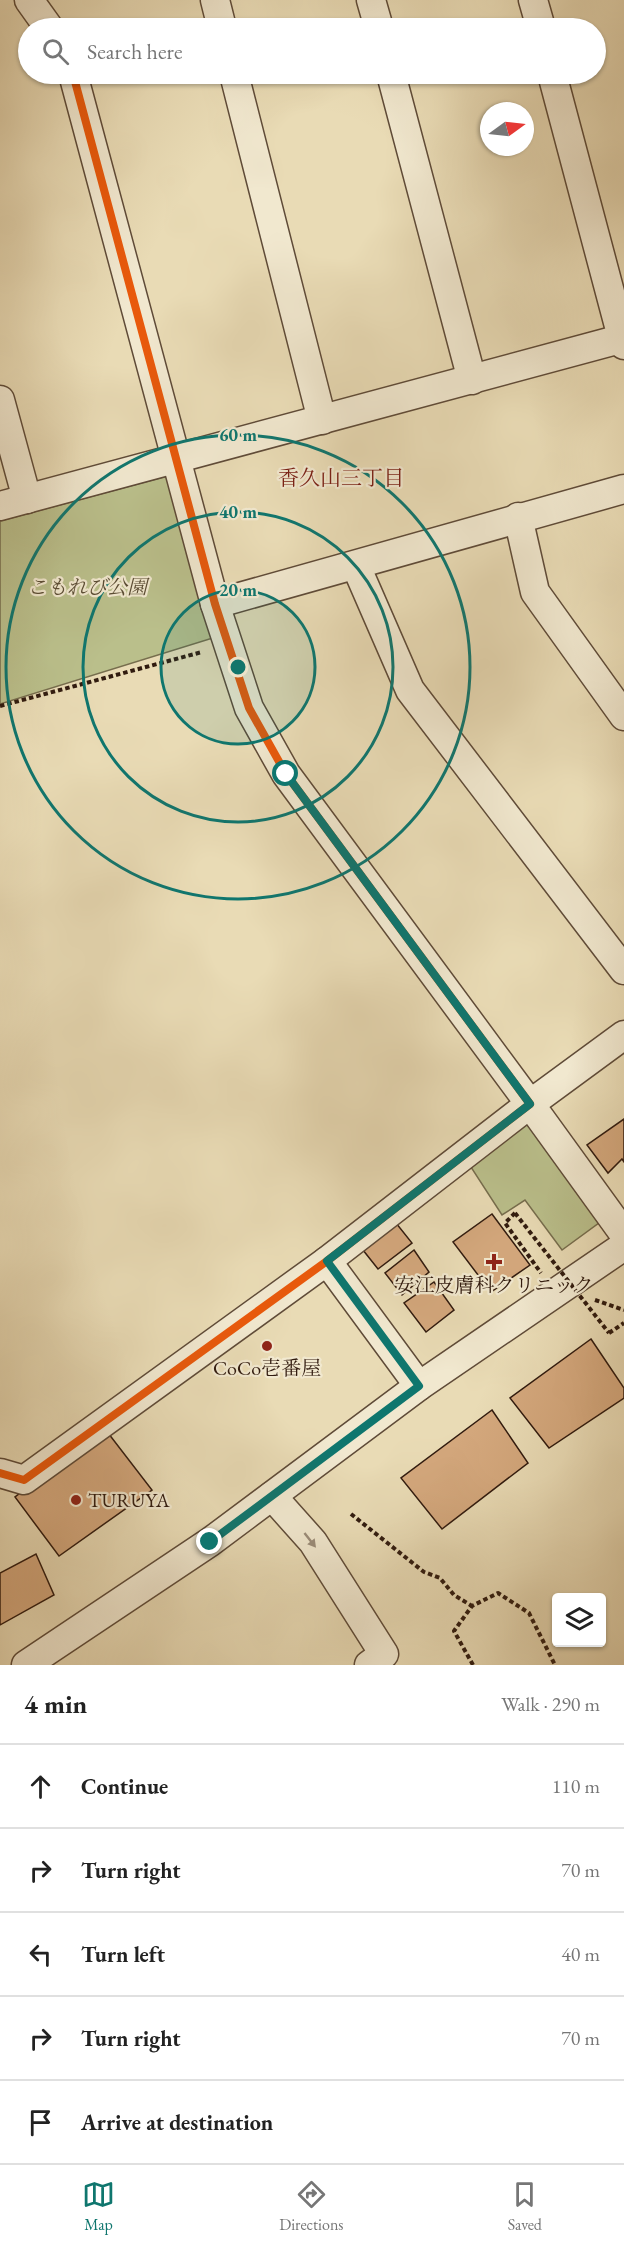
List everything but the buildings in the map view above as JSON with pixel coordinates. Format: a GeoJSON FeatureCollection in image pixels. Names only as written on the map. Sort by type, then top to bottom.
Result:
{"type":"FeatureCollection","features":[{"type":"Feature","properties":{"kind":"street"},"geometry":{"type":"LineString","coordinates":[[29,0],[42,18]]}},
{"type":"Feature","properties":{"kind":"street"},"geometry":{"type":"LineString","coordinates":[[215,0],[220,18]]}},
{"type":"Feature","properties":{"kind":"street"},"geometry":{"type":"LineString","coordinates":[[371,0],[376,18]]}},
{"type":"Feature","properties":{"kind":"street"},"geometry":{"type":"LineString","coordinates":[[533,0],[538,18]]}},
{"type":"Feature","properties":{"kind":"street"},"geometry":{"type":"LineString","coordinates":[[76,84],[215,604],[249,708],[286,774],[624,1234]]}},
{"type":"Feature","properties":{"kind":"street"},"geometry":{"type":"LineString","coordinates":[[237,84],[322,420]]}},
{"type":"Feature","properties":{"kind":"street"},"geometry":{"type":"LineString","coordinates":[[394,84],[472,380]]}},
{"type":"Feature","properties":{"kind":"street"},"geometry":{"type":"LineString","coordinates":[[0,506],[623,340],[555,84]]}},
{"type":"Feature","properties":{"kind":"street"},"geometry":{"type":"LineString","coordinates":[[0,400],[27,499]]}},
{"type":"Feature","properties":{"kind":"street"},"geometry":{"type":"LineString","coordinates":[[215,604],[624,489]]}},
{"type":"Feature","properties":{"kind":"street"},"geometry":{"type":"LineString","coordinates":[[518,517],[535,592],[624,716]]}},
{"type":"Feature","properties":{"kind":"street"},"geometry":{"type":"LineString","coordinates":[[356,566],[410,690],[624,970]]}},
{"type":"Feature","properties":{"kind":"street"},"geometry":{"type":"LineString","coordinates":[[0,1473],[24,1480],[327,1261],[530,1104],[624,1035]]}},
{"type":"Feature","properties":{"kind":"street"},"geometry":{"type":"LineString","coordinates":[[26,1665],[183,1560],[419,1386],[624,1246]]}},
{"type":"Feature","properties":{"kind":"street"},"geometry":{"type":"LineString","coordinates":[[327,1261],[419,1386]]}},
{"type":"Feature","properties":{"kind":"street"},"geometry":{"type":"LineString","coordinates":[[272,1496],[313,1542],[384,1654],[369,1665]]}},
{"type":"Feature","properties":{"kind":"path"},"geometry":{"type":"LineString","coordinates":[[0,706],[228,646]]}},
{"type":"Feature","properties":{"kind":"path"},"geometry":{"type":"LineString","coordinates":[[543,1276],[505,1223],[515,1214],[609,1333],[624,1323]]}},
{"type":"Feature","properties":{"kind":"path"},"geometry":{"type":"LineString","coordinates":[[595,1300],[624,1310]]}},
{"type":"Feature","properties":{"kind":"path"},"geometry":{"type":"LineString","coordinates":[[351,1514],[424,1572],[440,1578],[454,1595],[472,1606]]}},
{"type":"Feature","properties":{"kind":"path"},"geometry":{"type":"LineString","coordinates":[[473,1665],[454,1631],[472,1606],[498,1593],[529,1612],[555,1665]]}},
{"type":"Feature","properties":{"kind":"green space","name":"こもれび公園"},"geometry":{"type":"Polygon","coordinates":[[[171,475],[216,637],[0,704],[0,521],[171,475]]]}},
{"type":"Feature","properties":{"kind":"green space"},"geometry":{"type":"Polygon","coordinates":[[[530,1114],[607,1217],[562,1250],[525,1200],[502,1215],[467,1161],[530,1114]]]}},
{"type":"Feature","properties":{"kind":"cycle path"},"geometry":{"type":"LineString","coordinates":[[0,1473],[24,1480],[327,1261],[530,1104],[286,774],[249,708],[215,604],[76,84]]}},
{"type":"Feature","properties":{"kind":"place","name":"安江皮膚科クリニック"},"geometry":{"type":"Point","coordinates":[494,1262]}},
{"type":"Feature","properties":{"kind":"place","name":"CoCo壱番屋"},"geometry":{"type":"Point","coordinates":[267,1346]}},
{"type":"Feature","properties":{"kind":"place","name":"TURUYA"},"geometry":{"type":"Point","coordinates":[76,1500]}},
{"type":"Feature","properties":{"kind":"district","name":"香久山三丁目"},"geometry":{"type":"Point","coordinates":[341,478]}},
{"type":"Feature","properties":{"kind":"route"},"geometry":{"type":"LineString","coordinates":[[210,1542],[419,1386],[414,1376],[327,1261],[530,1104],[286,774]]}}]}
